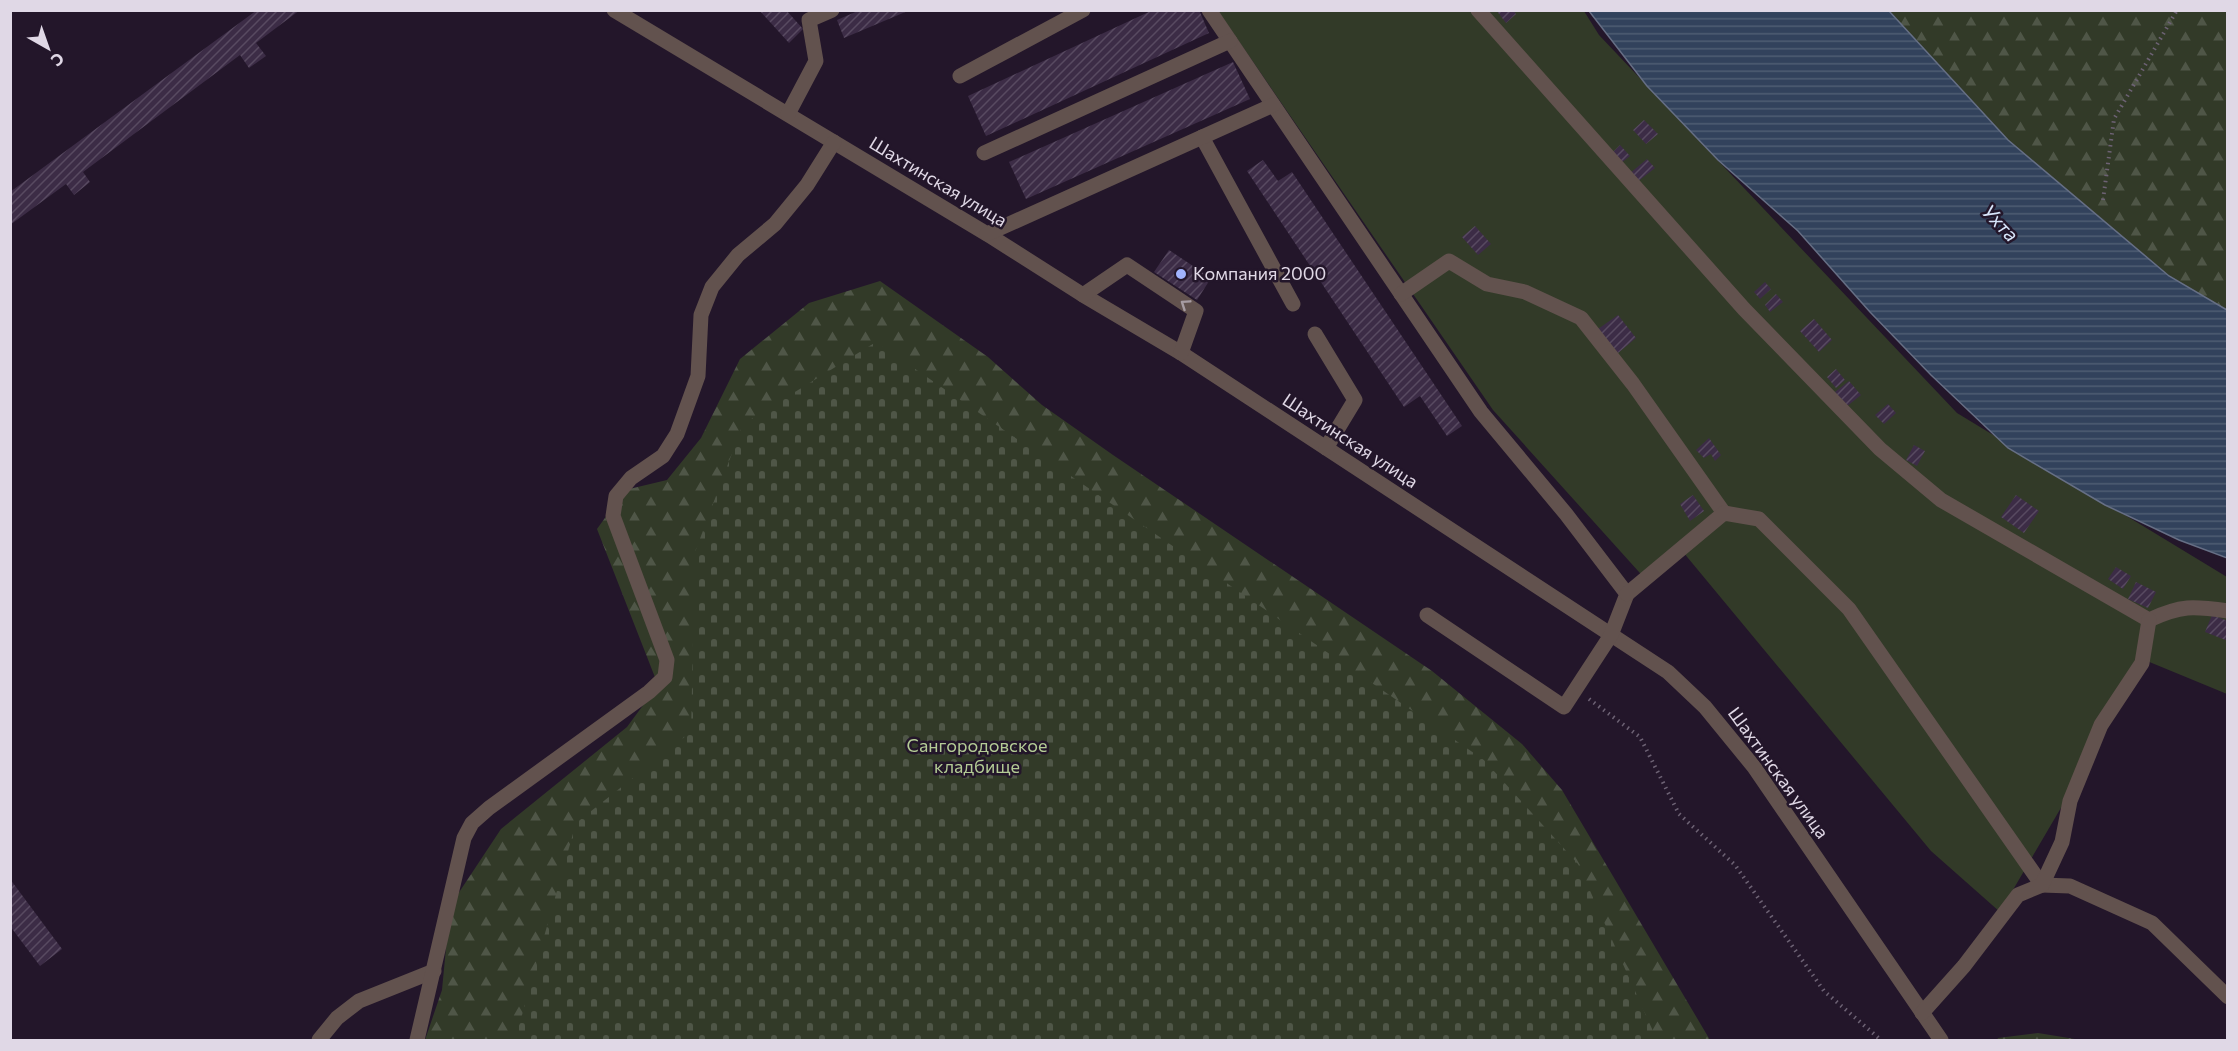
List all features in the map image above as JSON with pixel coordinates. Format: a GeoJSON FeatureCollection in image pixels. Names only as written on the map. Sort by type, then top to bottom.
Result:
{"type":"FeatureCollection","features":[{"type":"Feature","properties":{"kind":"street","name":"Шахтинская улица"},"geometry":{"type":"LineString","coordinates":[[614,10],[1181,353],[1668,672],[1712,715],[1754,767],[1941,1041]]}},
{"type":"Feature","properties":{"kind":"street"},"geometry":{"type":"LineString","coordinates":[[788,114],[816,61],[805,15],[832,10]]}},
{"type":"Feature","properties":{"kind":"street"},"geometry":{"type":"LineString","coordinates":[[1209,10],[1481,412],[1566,514],[1627,594]]}},
{"type":"Feature","properties":{"kind":"street"},"geometry":{"type":"LineString","coordinates":[[1478,10],[1744,309],[1880,449],[1941,500],[2149,620]]}},
{"type":"Feature","properties":{"kind":"street"},"geometry":{"type":"LineString","coordinates":[[960,76],[1075,12]]}},
{"type":"Feature","properties":{"kind":"street"},"geometry":{"type":"LineString","coordinates":[[984,153],[1230,41]]}},
{"type":"Feature","properties":{"kind":"street"},"geometry":{"type":"LineString","coordinates":[[987,234],[1273,105]]}},
{"type":"Feature","properties":{"kind":"street"},"geometry":{"type":"LineString","coordinates":[[1202,137],[1293,304]]}},
{"type":"Feature","properties":{"kind":"street"},"geometry":{"type":"LineString","coordinates":[[417,1041],[464,838],[472,823],[489,807],[649,692],[664,677],[667,660],[613,516],[616,496],[631,478],[663,456],[677,434],[698,376],[701,315],[712,287],[738,255],[775,224],[807,185],[834,142]]}},
{"type":"Feature","properties":{"kind":"street"},"geometry":{"type":"LineString","coordinates":[[1401,294],[1449,261],[1487,284],[1525,292],[1581,318],[1633,384],[1724,513],[1759,519],[1849,609],[2042,885]]}},
{"type":"Feature","properties":{"kind":"street"},"geometry":{"type":"LineString","coordinates":[[1083,295],[1127,265],[1196,312],[1181,353]]}},
{"type":"Feature","properties":{"kind":"street"},"geometry":{"type":"LineString","coordinates":[[1315,334],[1355,399],[1326,448]]}},
{"type":"Feature","properties":{"kind":"street"},"geometry":{"type":"LineString","coordinates":[[1427,615],[1564,707],[1611,635],[1627,594],[1724,513]]}},
{"type":"Feature","properties":{"kind":"street"},"geometry":{"type":"LineString","coordinates":[[2149,620],[2173,608],[2198,606],[2228,611]]}},
{"type":"Feature","properties":{"kind":"street"},"geometry":{"type":"LineString","coordinates":[[2042,885],[2062,842],[2070,801],[2101,725],[2142,663],[2149,620]]}},
{"type":"Feature","properties":{"kind":"street"},"geometry":{"type":"LineString","coordinates":[[1922,1013],[1964,966],[2018,895],[2042,885],[2070,886],[2152,923],[2228,997]]}},
{"type":"Feature","properties":{"kind":"street"},"geometry":{"type":"LineString","coordinates":[[319,1041],[338,1018],[359,1002],[434,971]]}},
{"type":"Feature","properties":{"kind":"path"},"geometry":{"type":"LineString","coordinates":[[2103,200],[2114,119],[2177,10]]}},
{"type":"Feature","properties":{"kind":"path"},"geometry":{"type":"LineString","coordinates":[[1576,689],[1640,737],[1679,814],[1735,865],[1824,991],[1881,1041]]}},
{"type":"Feature","properties":{"kind":"green space"},"geometry":{"type":"Polygon","coordinates":[[[1218,11],[1584,11],[1599,35],[1957,413],[2227,577],[2227,694],[2147,661],[2000,912],[1931,851],[1683,552],[1648,582],[1493,410],[1218,11]]]}},
{"type":"Feature","properties":{"kind":"green space"},"geometry":{"type":"Polygon","coordinates":[[[1889,11],[2227,11],[2227,310],[2169,276],[2008,140],[1889,11]]]}},
{"type":"Feature","properties":{"kind":"green space","name":"Сангородовское кладбище"},"geometry":{"type":"Polygon","coordinates":[[[880,281],[988,357],[1042,405],[1432,671],[1522,744],[1562,790],[1710,1040],[425,1040],[442,990],[450,906],[501,829],[627,727],[658,685],[597,529],[625,490],[667,480],[701,438],[740,359],[809,303],[880,281]]]}},
{"type":"Feature","properties":{"kind":"green space","name":"Сангородовское кладбище"},"geometry":{"type":"Polygon","coordinates":[[[876,342],[1484,760],[1578,864],[1657,1040],[515,1040],[576,823],[691,732],[695,552],[743,424],[876,342]]]}},
{"type":"Feature","properties":{"kind":"green space"},"geometry":{"type":"Polygon","coordinates":[[[2038,1033],[2081,1040],[1997,1040],[1998,1038],[2038,1033]]]}},
{"type":"Feature","properties":{"kind":"water","name":"Ухта"},"geometry":{"type":"Polygon","coordinates":[[[1589,11],[1889,11],[2008,140],[2169,276],[2227,310],[2227,558],[2179,540],[2105,505],[2008,448],[1931,375],[1870,312],[1798,231],[1718,160],[1647,86],[1589,11]]]}},
{"type":"Feature","properties":{"kind":"building"},"geometry":{"type":"Polygon","coordinates":[[[257,10],[300,10],[256,43],[266,56],[249,68],[240,55],[83,172],[90,182],[74,195],[66,184],[10,225],[10,192],[257,10]]]}},
{"type":"Feature","properties":{"kind":"building"},"geometry":{"type":"Polygon","coordinates":[[[759,10],[786,10],[803,29],[789,43],[759,10]]]}},
{"type":"Feature","properties":{"kind":"building"},"geometry":{"type":"Polygon","coordinates":[[[860,10],[910,10],[844,38],[837,20],[860,10]]]}},
{"type":"Feature","properties":{"kind":"building"},"geometry":{"type":"Polygon","coordinates":[[[1153,10],[1199,10],[1209,33],[986,136],[968,96],[1153,10]]]}},
{"type":"Feature","properties":{"kind":"building"},"geometry":{"type":"Polygon","coordinates":[[[1496,10],[1513,10],[1516,14],[1506,23],[1496,10]]]}},
{"type":"Feature","properties":{"kind":"building"},"geometry":{"type":"Polygon","coordinates":[[[1233,62],[1250,99],[1026,199],[1009,162],[1233,62]]]}},
{"type":"Feature","properties":{"kind":"building"},"geometry":{"type":"Polygon","coordinates":[[[1644,120],[1658,134],[1646,144],[1633,130],[1644,120]]]}},
{"type":"Feature","properties":{"kind":"building"},"geometry":{"type":"Polygon","coordinates":[[[1620,145],[1630,156],[1620,164],[1611,154],[1620,145]]]}},
{"type":"Feature","properties":{"kind":"building"},"geometry":{"type":"Polygon","coordinates":[[[1647,159],[1655,168],[1636,183],[1629,174],[1647,159]]]}},
{"type":"Feature","properties":{"kind":"building"},"geometry":{"type":"Polygon","coordinates":[[[1263,160],[1278,181],[1292,172],[1462,426],[1447,436],[1420,396],[1404,407],[1247,171],[1263,160]]]}},
{"type":"Feature","properties":{"kind":"building"},"geometry":{"type":"Polygon","coordinates":[[[1475,226],[1491,244],[1478,255],[1462,237],[1475,226]]]}},
{"type":"Feature","properties":{"kind":"building"},"geometry":{"type":"Polygon","coordinates":[[[1169,250],[1211,278],[1197,300],[1154,272],[1169,250]]]}},
{"type":"Feature","properties":{"kind":"building"},"geometry":{"type":"Polygon","coordinates":[[[1765,282],[1771,289],[1760,299],[1754,292],[1765,282]]]}},
{"type":"Feature","properties":{"kind":"building"},"geometry":{"type":"Polygon","coordinates":[[[1776,294],[1783,302],[1770,312],[1765,305],[1776,294]]]}},
{"type":"Feature","properties":{"kind":"building"},"geometry":{"type":"Polygon","coordinates":[[[1618,315],[1636,338],[1618,353],[1598,329],[1618,315]]]}},
{"type":"Feature","properties":{"kind":"building"},"geometry":{"type":"Polygon","coordinates":[[[1814,319],[1832,340],[1819,352],[1800,331],[1814,319]]]}},
{"type":"Feature","properties":{"kind":"building"},"geometry":{"type":"Polygon","coordinates":[[[1836,369],[1845,380],[1836,388],[1827,377],[1836,369]]]}},
{"type":"Feature","properties":{"kind":"building"},"geometry":{"type":"Polygon","coordinates":[[[1849,381],[1861,395],[1846,407],[1835,392],[1849,381]]]}},
{"type":"Feature","properties":{"kind":"building"},"geometry":{"type":"Polygon","coordinates":[[[1888,404],[1896,413],[1884,424],[1875,415],[1888,404]]]}},
{"type":"Feature","properties":{"kind":"building"},"geometry":{"type":"Polygon","coordinates":[[[1709,438],[1721,455],[1715,461],[1711,454],[1704,458],[1696,450],[1709,438]]]}},
{"type":"Feature","properties":{"kind":"building"},"geometry":{"type":"Polygon","coordinates":[[[1914,445],[1925,451],[1917,466],[1906,460],[1914,445]]]}},
{"type":"Feature","properties":{"kind":"building"},"geometry":{"type":"Polygon","coordinates":[[[1693,495],[1704,511],[1690,521],[1680,504],[1693,495]]]}},
{"type":"Feature","properties":{"kind":"building"},"geometry":{"type":"Polygon","coordinates":[[[2016,495],[2039,511],[2024,533],[2001,517],[2016,495]]]}},
{"type":"Feature","properties":{"kind":"building"},"geometry":{"type":"Polygon","coordinates":[[[2116,567],[2131,576],[2123,589],[2108,579],[2116,567]]]}},
{"type":"Feature","properties":{"kind":"building"},"geometry":{"type":"Polygon","coordinates":[[[2136,582],[2156,592],[2148,608],[2128,599],[2136,582]]]}},
{"type":"Feature","properties":{"kind":"building"},"geometry":{"type":"Polygon","coordinates":[[[2212,615],[2228,621],[2228,641],[2205,632],[2212,615]]]}},
{"type":"Feature","properties":{"kind":"building"},"geometry":{"type":"Polygon","coordinates":[[[10,879],[62,949],[40,966],[10,926],[10,879]]]}},
{"type":"Feature","properties":{"kind":"place","name":"Компания 2000"},"geometry":{"type":"Point","coordinates":[1181,274]}}]}
